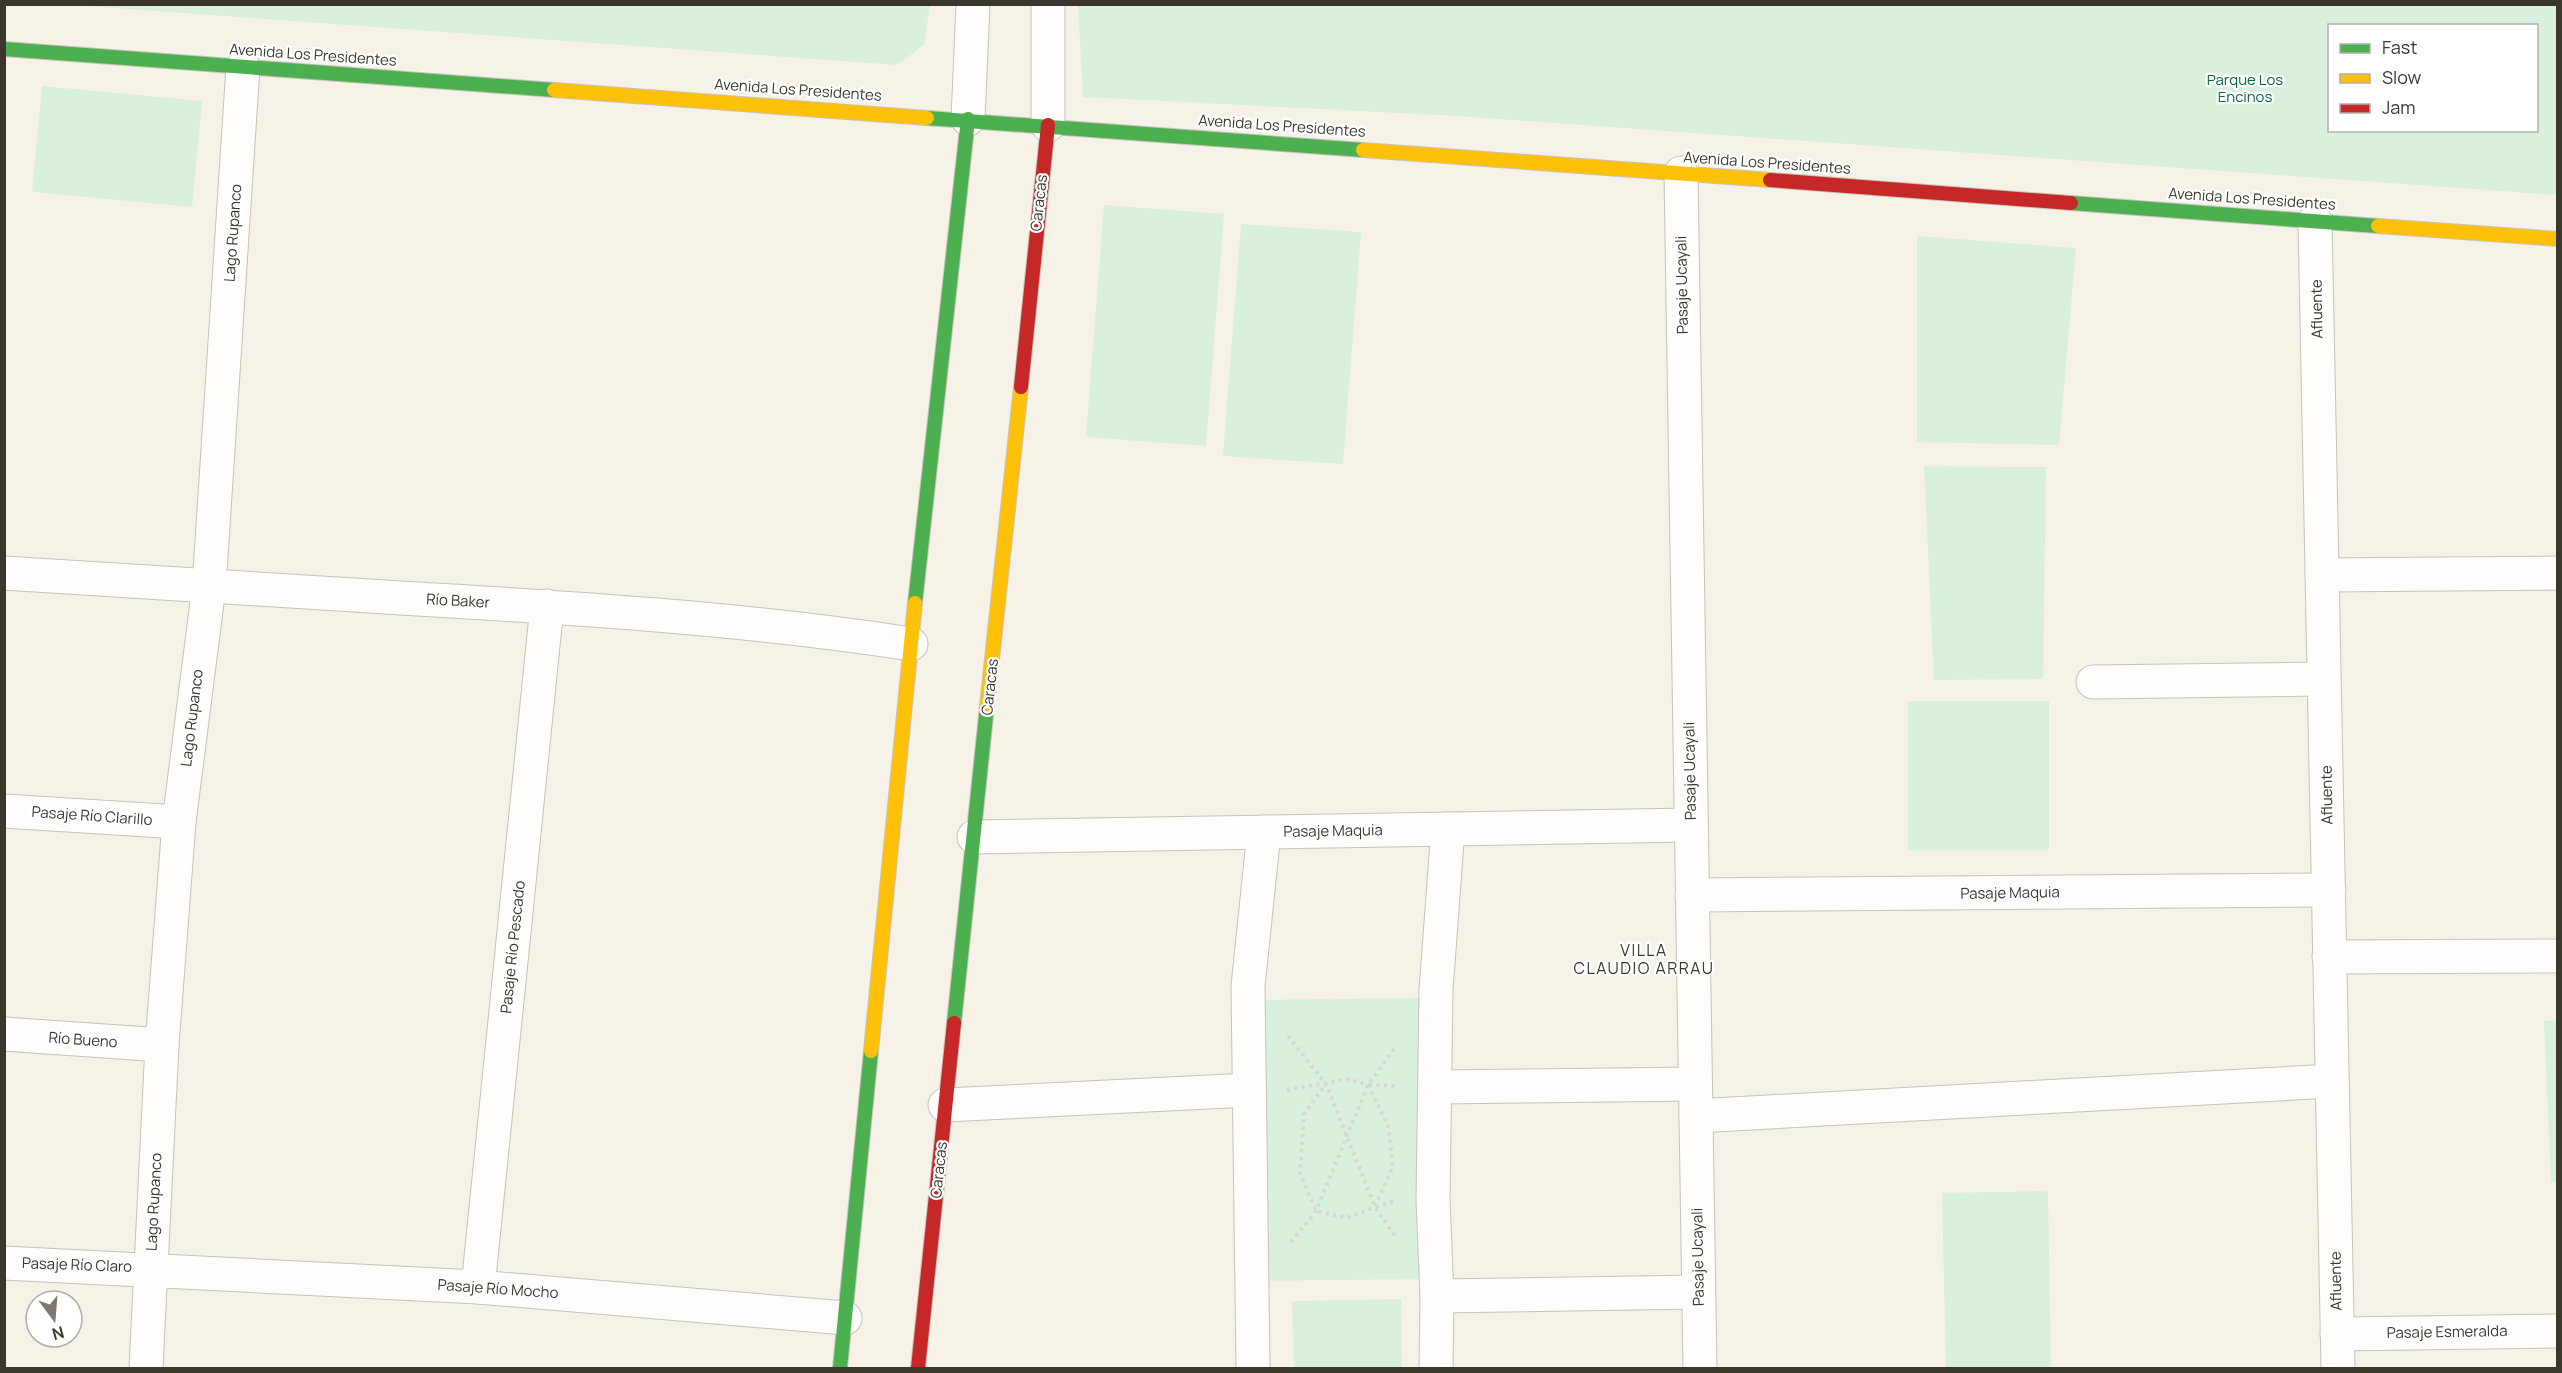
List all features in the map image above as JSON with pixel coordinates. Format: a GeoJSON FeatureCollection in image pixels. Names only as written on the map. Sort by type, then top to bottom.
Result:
{"type":"FeatureCollection","features":[{"type":"Feature","properties":{"kind":"street"},"geometry":{"type":"LineString","coordinates":[[840,1368],[911,645],[968,119],[973,4]]}},
{"type":"Feature","properties":{"kind":"street","name":"Caracas"},"geometry":{"type":"LineString","coordinates":[[918,1368],[1048,125],[1048,4]]}},
{"type":"Feature","properties":{"kind":"street","name":"Avenida Los Presidentes"},"geometry":{"type":"LineString","coordinates":[[4,49],[2558,239]]}},
{"type":"Feature","properties":{"kind":"street","name":"Lago Rupanco"},"geometry":{"type":"LineString","coordinates":[[146,1368],[162,1045],[178,822],[209,587],[243,67]]}},
{"type":"Feature","properties":{"kind":"street","name":"Pasaje Ucayali"},"geometry":{"type":"LineString","coordinates":[[1681,173],[1700,1368]]}},
{"type":"Feature","properties":{"kind":"street","name":"Afluente"},"geometry":{"type":"LineString","coordinates":[[2315,221],[2338,1368]]}},
{"type":"Feature","properties":{"kind":"street","name":"Río Baker"},"geometry":{"type":"LineString","coordinates":[[4,573],[547,606],[792,628],[911,645]]}},
{"type":"Feature","properties":{"kind":"street"},"geometry":{"type":"LineString","coordinates":[[2322,575],[2558,573]]}},
{"type":"Feature","properties":{"kind":"street","name":"Pasaje Río Pescado"},"geometry":{"type":"LineString","coordinates":[[478,1287],[547,606]]}},
{"type":"Feature","properties":{"kind":"street"},"geometry":{"type":"LineString","coordinates":[[2093,682],[2324,679]]}},
{"type":"Feature","properties":{"kind":"street","name":"Pasaje Río Clarillo"},"geometry":{"type":"LineString","coordinates":[[4,811],[178,822]]}},
{"type":"Feature","properties":{"kind":"street","name":"Pasaje Maquia"},"geometry":{"type":"LineString","coordinates":[[974,837],[1691,825]]}},
{"type":"Feature","properties":{"kind":"street"},"geometry":{"type":"LineString","coordinates":[[1436,1368],[1437,1296],[1433,1200],[1436,990],[1448,829]]}},
{"type":"Feature","properties":{"kind":"street"},"geometry":{"type":"LineString","coordinates":[[1253,1368],[1248,986],[1264,832]]}},
{"type":"Feature","properties":{"kind":"street","name":"Pasaje Maquia"},"geometry":{"type":"LineString","coordinates":[[1692,895],[2329,890]]}},
{"type":"Feature","properties":{"kind":"street"},"geometry":{"type":"LineString","coordinates":[[2329,957],[2558,956]]}},
{"type":"Feature","properties":{"kind":"street","name":"Río Bueno"},"geometry":{"type":"LineString","coordinates":[[4,1034],[162,1045]]}},
{"type":"Feature","properties":{"kind":"street"},"geometry":{"type":"LineString","coordinates":[[1696,1116],[2332,1081]]}},
{"type":"Feature","properties":{"kind":"street"},"geometry":{"type":"LineString","coordinates":[[1435,1087],[1695,1084]]}},
{"type":"Feature","properties":{"kind":"street"},"geometry":{"type":"LineString","coordinates":[[945,1105],[1249,1090]]}},
{"type":"Feature","properties":{"kind":"street","name":"Pasaje Río Claro"},"geometry":{"type":"LineString","coordinates":[[4,1263],[150,1268]]}},
{"type":"Feature","properties":{"kind":"street","name":"Pasaje Río Mocho"},"geometry":{"type":"LineString","coordinates":[[150,1268],[478,1287],[845,1318]]}},
{"type":"Feature","properties":{"kind":"street"},"geometry":{"type":"LineString","coordinates":[[1437,1296],[1698,1292]]}},
{"type":"Feature","properties":{"kind":"street","name":"Pasaje Esmeralda"},"geometry":{"type":"LineString","coordinates":[[2337,1334],[2558,1331]]}},
{"type":"Feature","properties":{"kind":"path"},"geometry":{"type":"LineString","coordinates":[[1248,986],[1326,1084],[1375,1207],[1400,1243]]}},
{"type":"Feature","properties":{"kind":"path"},"geometry":{"type":"LineString","coordinates":[[1252,1292],[1316,1211],[1368,1085],[1402,1038]]}},
{"type":"Feature","properties":{"kind":"path"},"geometry":{"type":"LineString","coordinates":[[1348,1079],[1368,1085],[1388,1125],[1393,1166],[1375,1207],[1347,1218],[1316,1211],[1300,1174],[1304,1114],[1326,1084],[1348,1079]]}},
{"type":"Feature","properties":{"kind":"green space"},"geometry":{"type":"Polygon","coordinates":[[[73,5],[930,5],[924,45],[897,65],[73,5]]]}},
{"type":"Feature","properties":{"kind":"green space","name":"Parque Los Encinos"},"geometry":{"type":"Polygon","coordinates":[[[1078,5],[2557,5],[2557,195],[1458,116],[1083,97],[1078,5]]]}},
{"type":"Feature","properties":{"kind":"green space"},"geometry":{"type":"Polygon","coordinates":[[[42,86],[202,101],[192,207],[32,192],[42,86]]]}},
{"type":"Feature","properties":{"kind":"green space"},"geometry":{"type":"Polygon","coordinates":[[[1104,205],[1224,214],[1206,446],[1086,437],[1104,205]]]}},
{"type":"Feature","properties":{"kind":"green space"},"geometry":{"type":"Polygon","coordinates":[[[1241,224],[1361,232],[1343,464],[1223,456],[1241,224]]]}},
{"type":"Feature","properties":{"kind":"green space"},"geometry":{"type":"Polygon","coordinates":[[[1917,236],[2076,248],[2059,445],[1917,442],[1917,236]]]}},
{"type":"Feature","properties":{"kind":"green space"},"geometry":{"type":"Polygon","coordinates":[[[1924,466],[2046,467],[2043,679],[1934,680],[1924,466]]]}},
{"type":"Feature","properties":{"kind":"green space"},"geometry":{"type":"Polygon","coordinates":[[[1908,701],[2049,701],[2049,850],[1908,850],[1908,701]]]}},
{"type":"Feature","properties":{"kind":"green space"},"geometry":{"type":"Polygon","coordinates":[[[1425,998],[1428,1279],[1258,1281],[1256,1000],[1425,998]]]}},
{"type":"Feature","properties":{"kind":"green space"},"geometry":{"type":"Polygon","coordinates":[[[2557,1020],[2558,1182],[2551,1183],[2544,1021],[2557,1020]]]}},
{"type":"Feature","properties":{"kind":"green space"},"geometry":{"type":"Polygon","coordinates":[[[2048,1191],[2051,1368],[1946,1368],[1942,1193],[2048,1191]]]}},
{"type":"Feature","properties":{"kind":"green space"},"geometry":{"type":"Polygon","coordinates":[[[1401,1299],[1402,1368],[1294,1368],[1292,1301],[1401,1299]]]}},
{"type":"Feature","properties":{"kind":"traffic: fast"},"geometry":{"type":"LineString","coordinates":[[4,49],[554,90]]}},
{"type":"Feature","properties":{"kind":"traffic: fast"},"geometry":{"type":"LineString","coordinates":[[927,118],[1363,150]]}},
{"type":"Feature","properties":{"kind":"traffic: fast"},"geometry":{"type":"LineString","coordinates":[[915,603],[968,119]]}},
{"type":"Feature","properties":{"kind":"traffic: fast"},"geometry":{"type":"LineString","coordinates":[[2071,203],[2378,226]]}},
{"type":"Feature","properties":{"kind":"traffic: fast"},"geometry":{"type":"LineString","coordinates":[[954,1023],[987,706]]}},
{"type":"Feature","properties":{"kind":"traffic: fast"},"geometry":{"type":"LineString","coordinates":[[840,1368],[871,1051]]}},
{"type":"Feature","properties":{"kind":"traffic: slow"},"geometry":{"type":"LineString","coordinates":[[554,90],[927,118]]}},
{"type":"Feature","properties":{"kind":"traffic: slow"},"geometry":{"type":"LineString","coordinates":[[1363,150],[1770,180]]}},
{"type":"Feature","properties":{"kind":"traffic: slow"},"geometry":{"type":"LineString","coordinates":[[2378,226],[2558,239]]}},
{"type":"Feature","properties":{"kind":"traffic: slow"},"geometry":{"type":"LineString","coordinates":[[987,706],[1021,387]]}},
{"type":"Feature","properties":{"kind":"traffic: slow"},"geometry":{"type":"LineString","coordinates":[[871,1051],[915,603]]}},
{"type":"Feature","properties":{"kind":"traffic: jam"},"geometry":{"type":"LineString","coordinates":[[1021,387],[1048,125]]}},
{"type":"Feature","properties":{"kind":"traffic: jam"},"geometry":{"type":"LineString","coordinates":[[1770,180],[2071,203]]}},
{"type":"Feature","properties":{"kind":"traffic: jam"},"geometry":{"type":"LineString","coordinates":[[918,1368],[954,1023]]}},
{"type":"Feature","properties":{"kind":"district","name":"VILLA CLAUDIO ARRAU"},"geometry":{"type":"Point","coordinates":[1644,959]}}]}
